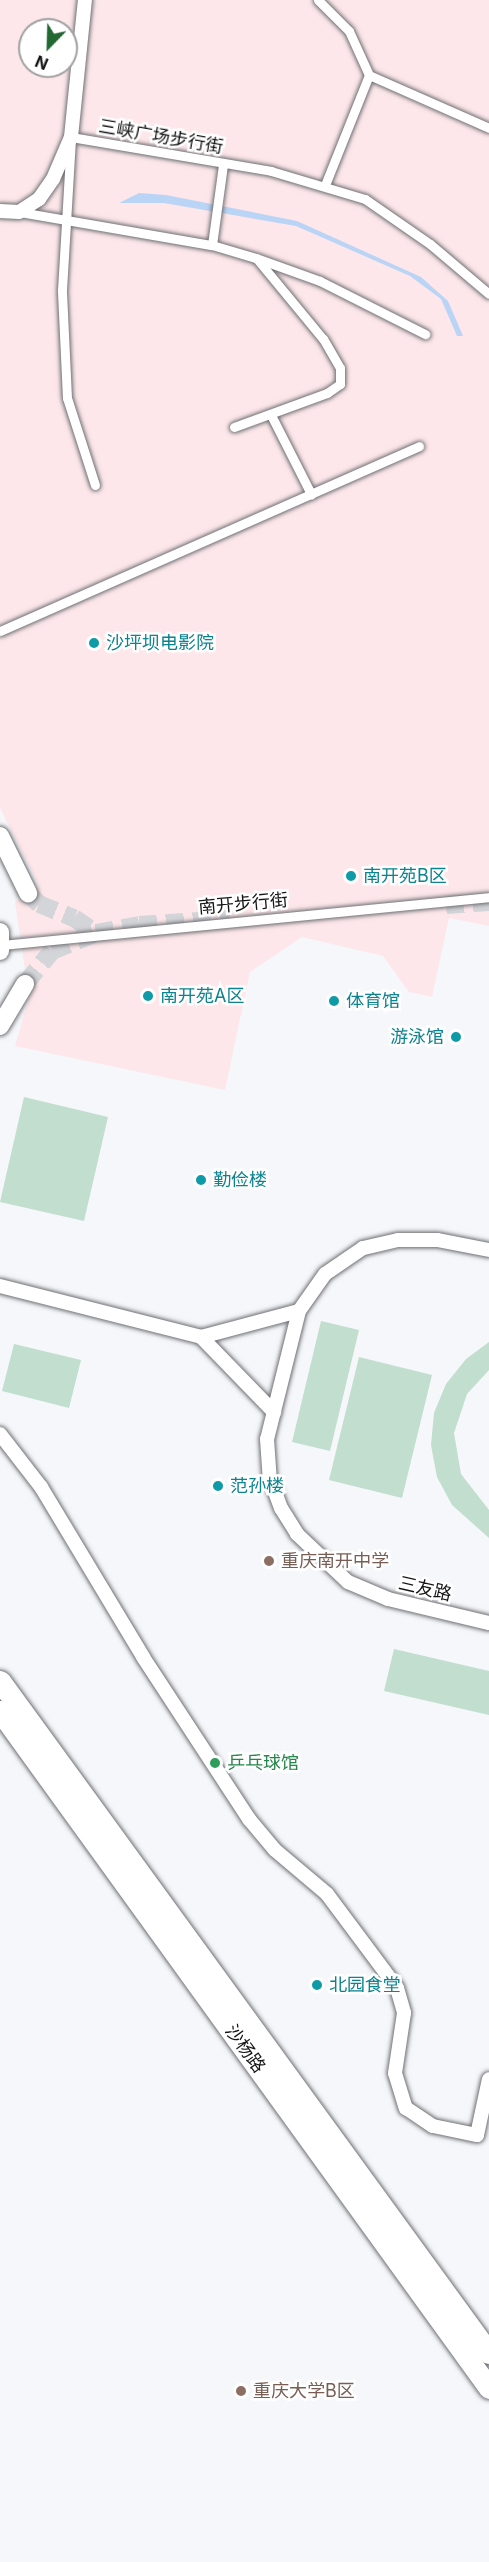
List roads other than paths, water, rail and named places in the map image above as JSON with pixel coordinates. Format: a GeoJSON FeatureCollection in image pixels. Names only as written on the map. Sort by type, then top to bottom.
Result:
{"type":"FeatureCollection","features":[{"type":"Feature","properties":{"kind":"main road"},"geometry":{"type":"LineString","coordinates":[[0,837],[28,893]]}},
{"type":"Feature","properties":{"kind":"main road"},"geometry":{"type":"LineString","coordinates":[[0,1026],[25,984]]}},
{"type":"Feature","properties":{"kind":"main road","name":"沙杨路"},"geometry":{"type":"LineString","coordinates":[[0,1681],[489,2353]]}},
{"type":"Feature","properties":{"kind":"main road","name":"沙杨路"},"geometry":{"type":"LineString","coordinates":[[0,1711],[489,2388]]}},
{"type":"Feature","properties":{"kind":"street"},"geometry":{"type":"LineString","coordinates":[[19,212],[39,199],[53,178],[71,138],[85,0]]}},
{"type":"Feature","properties":{"kind":"street"},"geometry":{"type":"LineString","coordinates":[[318,0],[349,31],[369,75],[489,128]]}},
{"type":"Feature","properties":{"kind":"street"},"geometry":{"type":"LineString","coordinates":[[325,185],[369,75]]}},
{"type":"Feature","properties":{"kind":"street","name":"三峡广场步行街"},"geometry":{"type":"LineString","coordinates":[[95,485],[67,398],[62,290],[69,220],[71,138],[223,165],[272,171],[325,185],[365,199],[430,244],[489,294]]}},
{"type":"Feature","properties":{"kind":"street"},"geometry":{"type":"LineString","coordinates":[[212,245],[223,165]]}},
{"type":"Feature","properties":{"kind":"street"},"geometry":{"type":"LineString","coordinates":[[0,211],[69,220],[212,245],[256,258],[329,285],[425,334]]}},
{"type":"Feature","properties":{"kind":"street"},"geometry":{"type":"LineString","coordinates":[[234,427],[327,393],[340,384],[340,368],[323,339],[256,258]]}},
{"type":"Feature","properties":{"kind":"street"},"geometry":{"type":"LineString","coordinates":[[271,415],[311,494]]}},
{"type":"Feature","properties":{"kind":"street"},"geometry":{"type":"LineString","coordinates":[[0,631],[419,446]]}},
{"type":"Feature","properties":{"kind":"street","name":"南开步行街"},"geometry":{"type":"LineString","coordinates":[[0,943],[489,897]]}},
{"type":"Feature","properties":{"kind":"street"},"geometry":{"type":"LineString","coordinates":[[0,1286],[201,1337],[299,1311],[325,1274],[363,1248],[398,1240],[437,1240],[489,1250]]}},
{"type":"Feature","properties":{"kind":"street","name":"三友路"},"geometry":{"type":"LineString","coordinates":[[299,1311],[267,1439],[270,1478],[281,1508],[297,1534],[348,1582],[388,1599],[489,1623]]}},
{"type":"Feature","properties":{"kind":"street"},"geometry":{"type":"LineString","coordinates":[[201,1337],[274,1412]]}},
{"type":"Feature","properties":{"kind":"street"},"geometry":{"type":"LineString","coordinates":[[0,1434],[41,1487],[143,1657],[249,1819],[275,1850],[327,1894],[397,1988],[404,2013],[395,2073],[406,2108],[433,2126],[483,2136],[489,2079]]}},
{"type":"Feature","properties":{"kind":"water"},"geometry":{"type":"Polygon","coordinates":[[[139,193],[166,195],[297,221],[421,277],[448,301],[463,336],[457,336],[441,299],[410,276],[296,226],[164,203],[119,203],[139,193]]]}},
{"type":"Feature","properties":{"kind":"tunnel"},"geometry":{"type":"LineString","coordinates":[[28,893],[39,904],[74,918],[96,933]]}},
{"type":"Feature","properties":{"kind":"tunnel"},"geometry":{"type":"LineString","coordinates":[[446,905],[489,902]]}},
{"type":"Feature","properties":{"kind":"tunnel"},"geometry":{"type":"LineString","coordinates":[[25,984],[52,951],[96,933],[139,925],[230,919]]}},
{"type":"Feature","properties":{"kind":"place","name":"沙坪坝电影院"},"geometry":{"type":"Point","coordinates":[94,643]}},
{"type":"Feature","properties":{"kind":"place","name":"南开苑B区"},"geometry":{"type":"Point","coordinates":[351,876]}},
{"type":"Feature","properties":{"kind":"place","name":"南开苑A区"},"geometry":{"type":"Point","coordinates":[148,996]}},
{"type":"Feature","properties":{"kind":"place","name":"体育馆"},"geometry":{"type":"Point","coordinates":[334,1001]}},
{"type":"Feature","properties":{"kind":"place","name":"游泳馆"},"geometry":{"type":"Point","coordinates":[456,1037]}},
{"type":"Feature","properties":{"kind":"place","name":"勤俭楼"},"geometry":{"type":"Point","coordinates":[201,1180]}},
{"type":"Feature","properties":{"kind":"place","name":"范孙楼"},"geometry":{"type":"Point","coordinates":[218,1486]}},
{"type":"Feature","properties":{"kind":"place","name":"重庆南开中学"},"geometry":{"type":"Point","coordinates":[269,1561]}},
{"type":"Feature","properties":{"kind":"place","name":"乒乓球馆"},"geometry":{"type":"Point","coordinates":[215,1763]}},
{"type":"Feature","properties":{"kind":"place","name":"北园食堂"},"geometry":{"type":"Point","coordinates":[317,1985]}},
{"type":"Feature","properties":{"kind":"place","name":"重庆大学B区"},"geometry":{"type":"Point","coordinates":[241,2391]}}]}
